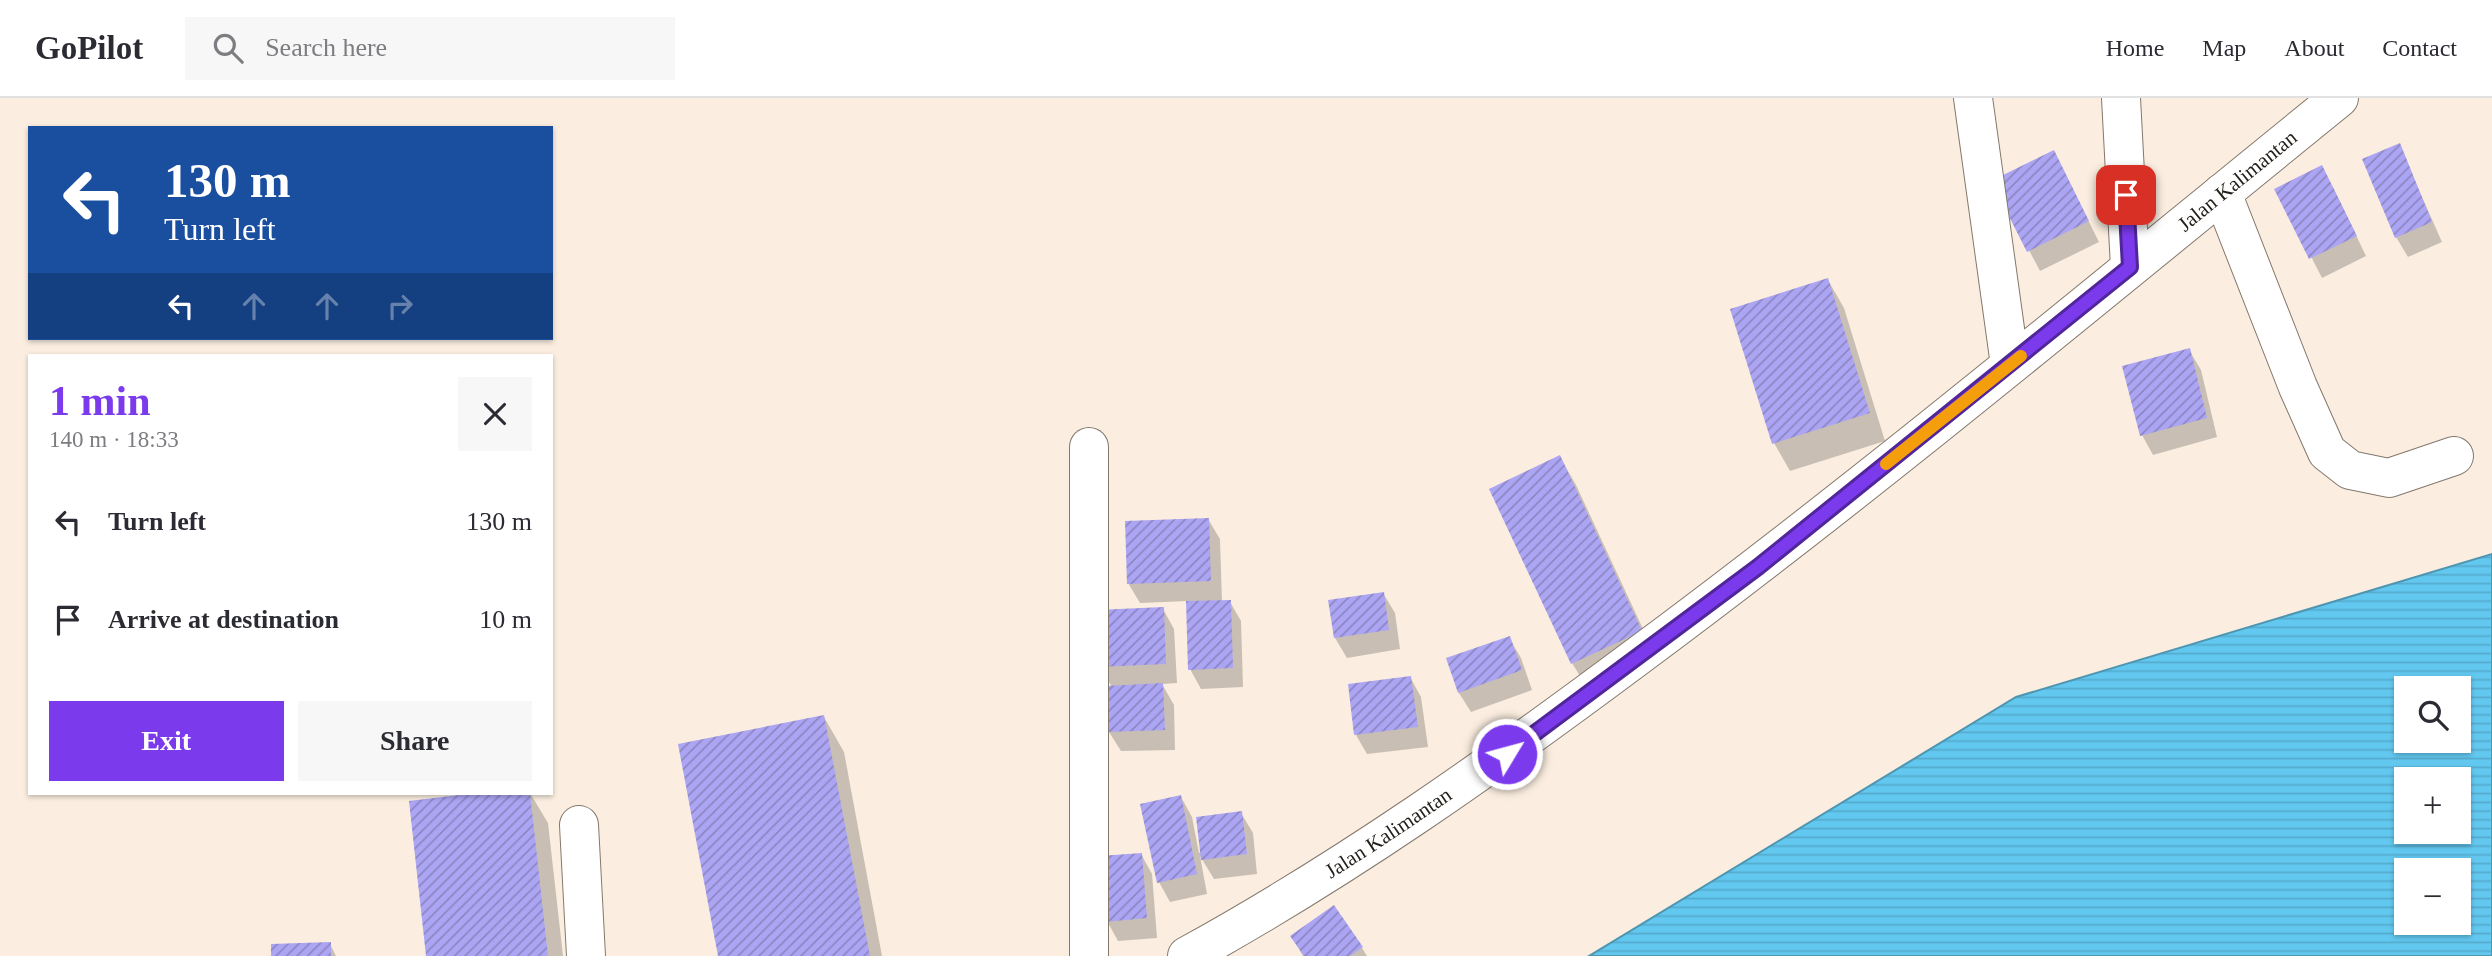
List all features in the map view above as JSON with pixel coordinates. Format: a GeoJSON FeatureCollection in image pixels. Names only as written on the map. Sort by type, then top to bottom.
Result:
{"type":"FeatureCollection","features":[{"type":"Feature","properties":{"kind":"street"},"geometry":{"type":"LineString","coordinates":[[1973,98],[2010,365]]}},
{"type":"Feature","properties":{"kind":"street"},"geometry":{"type":"LineString","coordinates":[[2121,98],[2130,267]]}},
{"type":"Feature","properties":{"kind":"street","name":"Jalan Kalimantan"},"geometry":{"type":"LineString","coordinates":[[1187,956],[1282,904],[1507,754],[1758,567],[2339,98]]}},
{"type":"Feature","properties":{"kind":"street"},"geometry":{"type":"LineString","coordinates":[[2222,193],[2298,387],[2328,452],[2350,470],[2389,478],[2454,456]]}},
{"type":"Feature","properties":{"kind":"street"},"geometry":{"type":"LineString","coordinates":[[1089,447],[1089,956]]}},
{"type":"Feature","properties":{"kind":"street"},"geometry":{"type":"LineString","coordinates":[[579,825],[586,956]]}},
{"type":"Feature","properties":{"kind":"water"},"geometry":{"type":"Polygon","coordinates":[[[2492,554],[2492,956],[1589,956],[2016,697],[2492,554]]]}},
{"type":"Feature","properties":{"kind":"building"},"geometry":{"type":"Polygon","coordinates":[[[2400,143],[2432,222],[2395,238],[2362,159],[2400,143]]]}},
{"type":"Feature","properties":{"kind":"building"},"geometry":{"type":"Polygon","coordinates":[[[2054,150],[2089,221],[2027,252],[1991,181],[2054,150]]]}},
{"type":"Feature","properties":{"kind":"building"},"geometry":{"type":"Polygon","coordinates":[[[2322,165],[2357,236],[2309,259],[2274,189],[2322,165]]]}},
{"type":"Feature","properties":{"kind":"building"},"geometry":{"type":"Polygon","coordinates":[[[1828,278],[1870,413],[1772,444],[1730,309],[1828,278]]]}},
{"type":"Feature","properties":{"kind":"building"},"geometry":{"type":"Polygon","coordinates":[[[2190,348],[2207,418],[2140,436],[2122,366],[2190,348]]]}},
{"type":"Feature","properties":{"kind":"building"},"geometry":{"type":"Polygon","coordinates":[[[1560,455],[1642,631],[1571,664],[1489,489],[1560,455]]]}},
{"type":"Feature","properties":{"kind":"building"},"geometry":{"type":"Polygon","coordinates":[[[1209,518],[1211,581],[1127,584],[1125,521],[1209,518]]]}},
{"type":"Feature","properties":{"kind":"building"},"geometry":{"type":"Polygon","coordinates":[[[1384,592],[1389,630],[1334,638],[1328,600],[1384,592]]]}},
{"type":"Feature","properties":{"kind":"building"},"geometry":{"type":"Polygon","coordinates":[[[1231,600],[1233,668],[1188,670],[1186,601],[1231,600]]]}},
{"type":"Feature","properties":{"kind":"building"},"geometry":{"type":"Polygon","coordinates":[[[1164,607],[1166,664],[1098,667],[1096,610],[1164,607]]]}},
{"type":"Feature","properties":{"kind":"building"},"geometry":{"type":"Polygon","coordinates":[[[1510,636],[1522,670],[1458,693],[1446,658],[1510,636]]]}},
{"type":"Feature","properties":{"kind":"building"},"geometry":{"type":"Polygon","coordinates":[[[1411,676],[1418,727],[1354,735],[1348,684],[1411,676]]]}},
{"type":"Feature","properties":{"kind":"building"},"geometry":{"type":"Polygon","coordinates":[[[1163,683],[1165,730],[1108,732],[1106,686],[1163,683]]]}},
{"type":"Feature","properties":{"kind":"building"},"geometry":{"type":"Polygon","coordinates":[[[824,715],[870,956],[718,956],[678,744],[824,715]]]}},
{"type":"Feature","properties":{"kind":"building"},"geometry":{"type":"Polygon","coordinates":[[[459,795],[530,795],[548,956],[426,956],[409,801],[459,795]]]}},
{"type":"Feature","properties":{"kind":"building"},"geometry":{"type":"Polygon","coordinates":[[[1181,795],[1197,874],[1157,883],[1140,804],[1181,795]]]}},
{"type":"Feature","properties":{"kind":"building"},"geometry":{"type":"Polygon","coordinates":[[[1242,811],[1247,854],[1201,860],[1196,817],[1242,811]]]}},
{"type":"Feature","properties":{"kind":"building"},"geometry":{"type":"Polygon","coordinates":[[[1142,853],[1147,918],[1105,922],[1099,856],[1142,853]]]}},
{"type":"Feature","properties":{"kind":"building"},"geometry":{"type":"Polygon","coordinates":[[[1334,905],[1363,947],[1350,956],[1304,956],[1290,936],[1334,905]]]}},
{"type":"Feature","properties":{"kind":"building"},"geometry":{"type":"Polygon","coordinates":[[[331,942],[331,956],[271,956],[271,944],[331,942]]]}},
{"type":"Feature","properties":{"kind":"slow traffic"},"geometry":{"type":"LineString","coordinates":[[1886,464],[2021,356]]}},
{"type":"Feature","properties":{"kind":"route"},"geometry":{"type":"LineString","coordinates":[[1507,754],[1758,567],[2130,267],[2126,195]]}}]}
